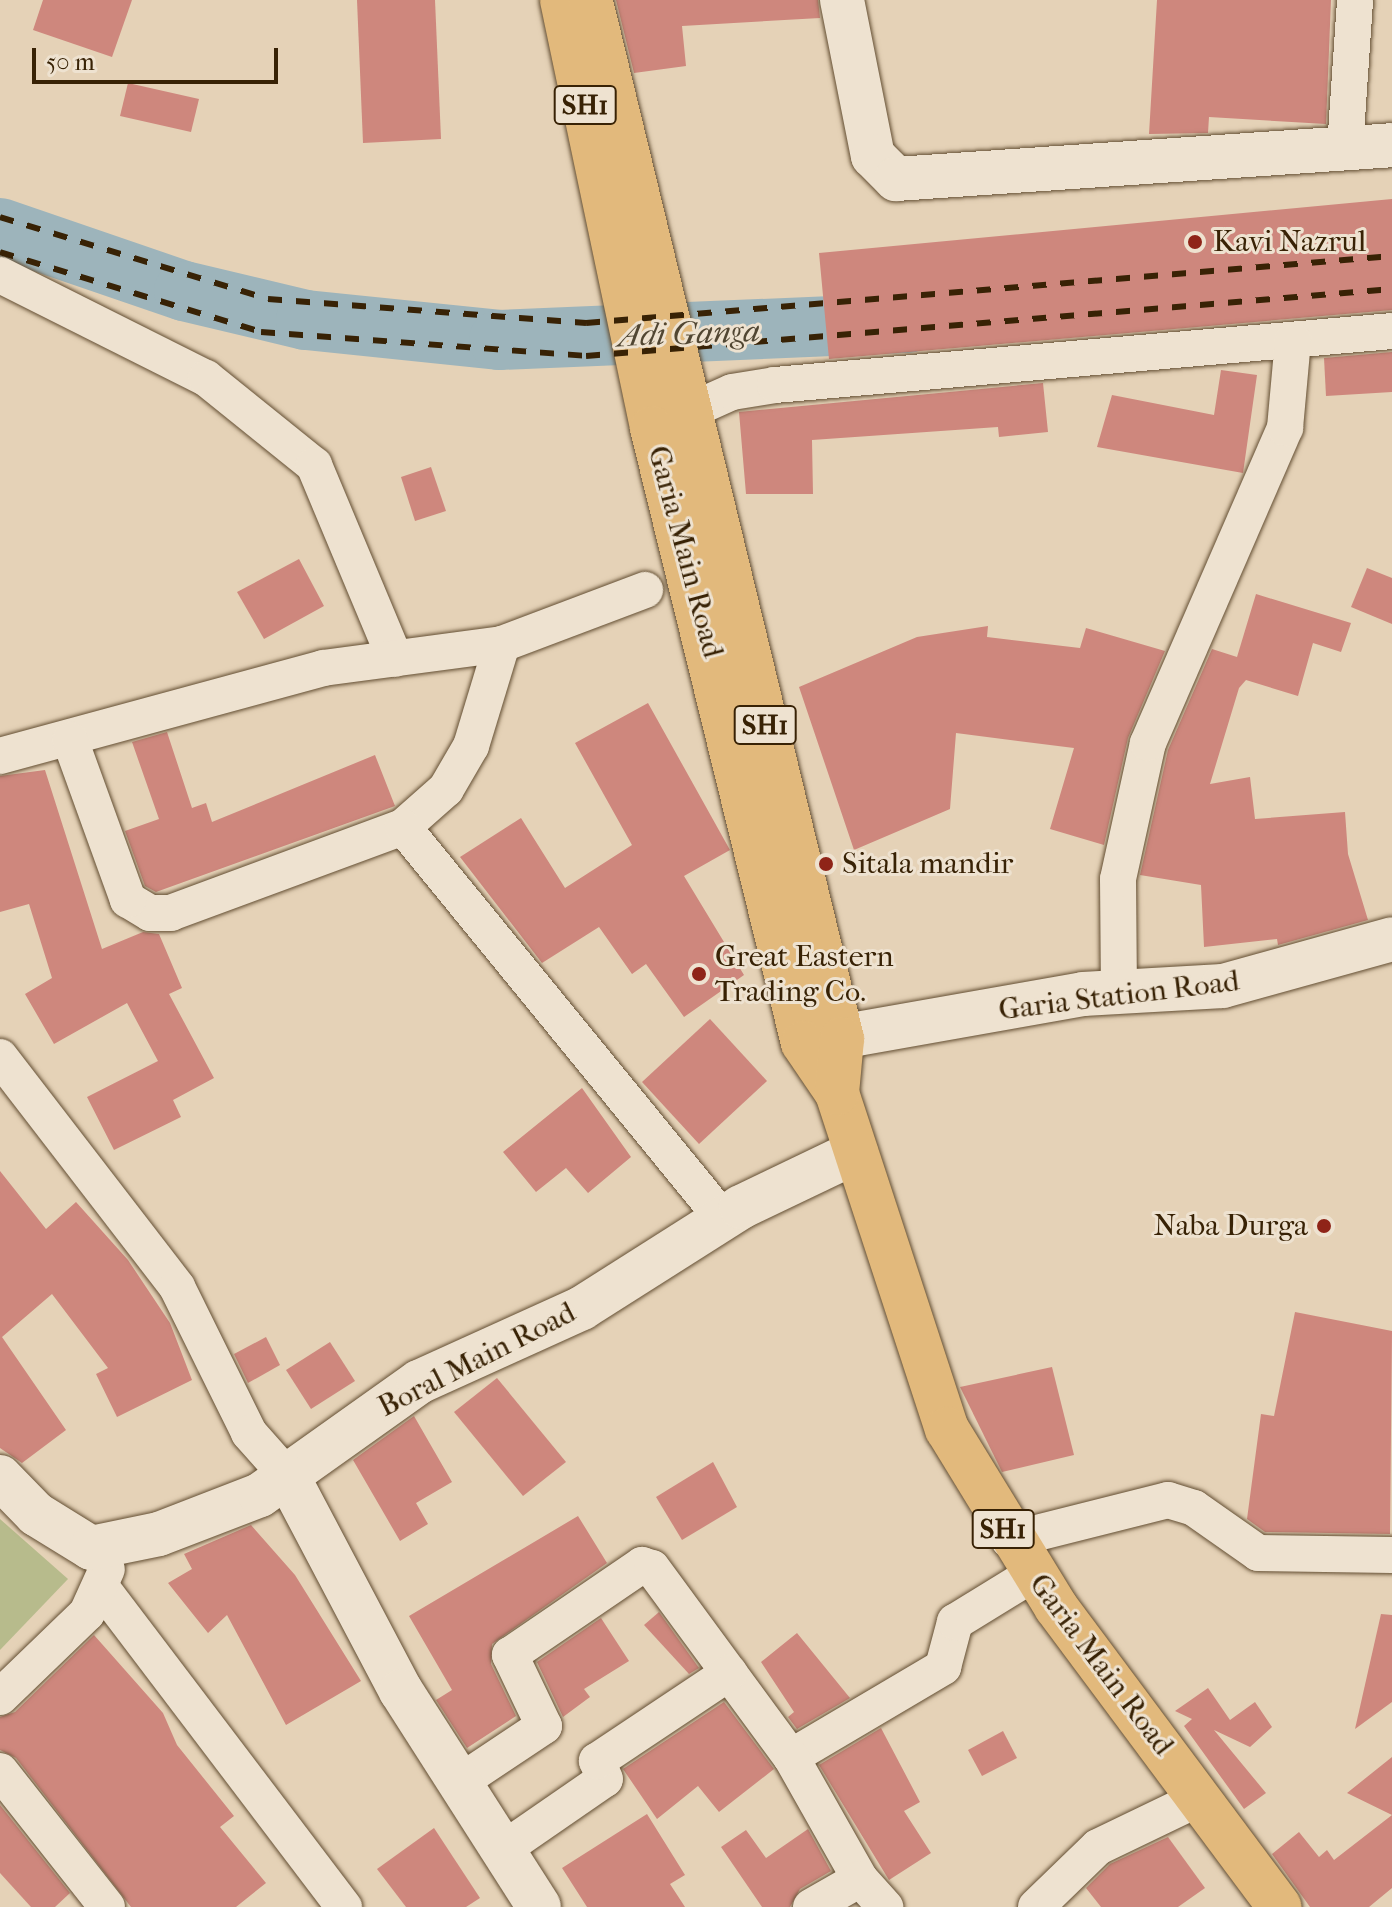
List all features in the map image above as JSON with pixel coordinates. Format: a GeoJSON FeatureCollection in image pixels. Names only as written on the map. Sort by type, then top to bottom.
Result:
{"type":"FeatureCollection","features":[{"type":"Feature","properties":{"kind":"main road","name":"Garia Main Road"},"geometry":{"type":"LineString","coordinates":[[562,0],[625,207]]}},
{"type":"Feature","properties":{"kind":"main road","name":"Garia Main Road"},"geometry":{"type":"LineString","coordinates":[[590,0],[625,207],[670,419],[822,1041],[947,1429],[1021,1557],[1280,1907]]}},
{"type":"Feature","properties":{"kind":"main road"},"geometry":{"type":"LineString","coordinates":[[842,0],[873,156],[896,179],[1392,145]]}},
{"type":"Feature","properties":{"kind":"main road","name":"Garia Station Road"},"geometry":{"type":"LineString","coordinates":[[822,1041],[1011,1005],[1250,981],[1392,939]]}},
{"type":"Feature","properties":{"kind":"main road","name":"Boral Main Road"},"geometry":{"type":"LineString","coordinates":[[108,1568],[260,1495],[419,1382],[582,1308],[724,1220],[856,1152]]}},
{"type":"Feature","properties":{"kind":"main road"},"geometry":{"type":"LineString","coordinates":[[0,1477],[36,1514],[91,1548],[108,1568]]}},
{"type":"Feature","properties":{"kind":"main road"},"geometry":{"type":"LineString","coordinates":[[288,1477],[401,1691],[505,1848],[539,1907]]}},
{"type":"Feature","properties":{"kind":"street"},"geometry":{"type":"LineString","coordinates":[[1345,148],[1355,0]]}},
{"type":"Feature","properties":{"kind":"street"},"geometry":{"type":"LineString","coordinates":[[0,275],[206,378],[314,465],[395,659]]}},
{"type":"Feature","properties":{"kind":"street"},"geometry":{"type":"LineString","coordinates":[[670,419],[775,385],[1392,331]]}},
{"type":"Feature","properties":{"kind":"street"},"geometry":{"type":"LineString","coordinates":[[1119,993],[1118,879],[1148,743],[1285,428],[1293,340]]}},
{"type":"Feature","properties":{"kind":"street"},"geometry":{"type":"LineString","coordinates":[[0,756],[70,740],[323,668],[502,644],[645,590]]}},
{"type":"Feature","properties":{"kind":"street"},"geometry":{"type":"LineString","coordinates":[[70,740],[115,874],[128,900],[150,913],[171,913],[403,827],[446,789],[471,746],[502,644]]}},
{"type":"Feature","properties":{"kind":"street"},"geometry":{"type":"LineString","coordinates":[[403,827],[724,1220]]}},
{"type":"Feature","properties":{"kind":"street"},"geometry":{"type":"LineString","coordinates":[[0,1057],[177,1287],[249,1433],[288,1477]]}},
{"type":"Feature","properties":{"kind":"street"},"geometry":{"type":"LineString","coordinates":[[791,1757],[943,1667],[955,1622],[1021,1557],[1168,1500],[1194,1508],[1258,1553],[1392,1555]]}},
{"type":"Feature","properties":{"kind":"street"},"geometry":{"type":"LineString","coordinates":[[460,1782],[544,1726],[510,1655],[642,1565],[665,1579],[791,1757],[860,1879],[885,1907]]}},
{"type":"Feature","properties":{"kind":"street"},"geometry":{"type":"LineString","coordinates":[[0,1697],[87,1613],[108,1568]]}},
{"type":"Feature","properties":{"kind":"street"},"geometry":{"type":"LineString","coordinates":[[108,1568],[344,1907]]}},
{"type":"Feature","properties":{"kind":"street"},"geometry":{"type":"LineString","coordinates":[[505,1848],[605,1779],[597,1761],[729,1673]]}},
{"type":"Feature","properties":{"kind":"street"},"geometry":{"type":"LineString","coordinates":[[0,1771],[107,1907]]}},
{"type":"Feature","properties":{"kind":"street"},"geometry":{"type":"LineString","coordinates":[[1036,1907],[1098,1847],[1200,1798]]}},
{"type":"Feature","properties":{"kind":"street"},"geometry":{"type":"LineString","coordinates":[[811,1907],[860,1879]]}},
{"type":"Feature","properties":{"kind":"green space"},"geometry":{"type":"Polygon","coordinates":[[[0,1519],[68,1579],[0,1650],[0,1519]]]}},
{"type":"Feature","properties":{"kind":"building"},"geometry":{"type":"Polygon","coordinates":[[[43,0],[132,0],[112,57],[33,30],[43,0]]]}},
{"type":"Feature","properties":{"kind":"building"},"geometry":{"type":"Polygon","coordinates":[[[357,0],[435,0],[441,139],[363,143],[357,0]]]}},
{"type":"Feature","properties":{"kind":"building"},"geometry":{"type":"Polygon","coordinates":[[[616,0],[818,0],[820,18],[682,26],[686,66],[634,73],[616,0]]]}},
{"type":"Feature","properties":{"kind":"building"},"geometry":{"type":"Polygon","coordinates":[[[1157,0],[1331,0],[1326,124],[1209,117],[1208,133],[1149,134],[1157,0]]]}},
{"type":"Feature","properties":{"kind":"building"},"geometry":{"type":"Polygon","coordinates":[[[128,83],[199,99],[191,132],[120,116],[128,83]]]}},
{"type":"Feature","properties":{"kind":"building"},"geometry":{"type":"Polygon","coordinates":[[[1392,199],[1392,310],[829,359],[819,253],[1392,199]]]}},
{"type":"Feature","properties":{"kind":"building"},"geometry":{"type":"Polygon","coordinates":[[[1392,352],[1392,392],[1326,396],[1324,358],[1392,352]]]}},
{"type":"Feature","properties":{"kind":"building"},"geometry":{"type":"Polygon","coordinates":[[[1221,370],[1257,375],[1243,473],[1097,447],[1112,395],[1214,415],[1221,370]]]}},
{"type":"Feature","properties":{"kind":"building"},"geometry":{"type":"Polygon","coordinates":[[[1043,383],[1048,432],[999,437],[998,427],[812,440],[813,494],[746,494],[739,412],[1043,383]]]}},
{"type":"Feature","properties":{"kind":"building"},"geometry":{"type":"Polygon","coordinates":[[[431,467],[446,511],[415,521],[401,477],[431,467]]]}},
{"type":"Feature","properties":{"kind":"building"},"geometry":{"type":"Polygon","coordinates":[[[299,559],[324,606],[264,639],[237,592],[299,559]]]}},
{"type":"Feature","properties":{"kind":"building"},"geometry":{"type":"Polygon","coordinates":[[[1367,568],[1392,578],[1392,624],[1351,607],[1367,568]]]}},
{"type":"Feature","properties":{"kind":"building"},"geometry":{"type":"Polygon","coordinates":[[[1256,594],[1351,623],[1341,652],[1313,643],[1298,696],[1246,680],[1239,688],[1210,784],[1250,777],[1255,819],[1345,812],[1348,854],[1368,920],[1278,945],[1277,939],[1204,947],[1201,885],[1140,875],[1168,750],[1212,649],[1237,657],[1256,594]]]}},
{"type":"Feature","properties":{"kind":"building"},"geometry":{"type":"Polygon","coordinates":[[[988,626],[987,637],[1080,648],[1086,628],[1165,651],[1128,738],[1104,845],[1050,829],[1074,748],[956,733],[950,809],[854,850],[799,687],[917,637],[988,626]]]}},
{"type":"Feature","properties":{"kind":"building"},"geometry":{"type":"Polygon","coordinates":[[[648,703],[730,850],[684,876],[744,975],[684,1017],[646,964],[632,974],[599,927],[542,963],[460,857],[521,818],[565,888],[632,845],[575,743],[648,703]]]}},
{"type":"Feature","properties":{"kind":"building"},"geometry":{"type":"Polygon","coordinates":[[[167,732],[192,808],[206,803],[212,822],[375,755],[395,806],[156,892],[145,886],[125,831],[159,819],[132,742],[167,732]]]}},
{"type":"Feature","properties":{"kind":"building"},"geometry":{"type":"Polygon","coordinates":[[[45,770],[102,949],[143,932],[159,934],[182,988],[169,994],[214,1078],[173,1100],[181,1117],[114,1150],[87,1097],[158,1061],[127,1003],[54,1044],[25,994],[52,978],[29,904],[0,912],[0,776],[45,770]]]}},
{"type":"Feature","properties":{"kind":"building"},"geometry":{"type":"Polygon","coordinates":[[[710,1019],[767,1081],[699,1144],[642,1082],[710,1019]]]}},
{"type":"Feature","properties":{"kind":"building"},"geometry":{"type":"Polygon","coordinates":[[[582,1088],[631,1157],[588,1193],[566,1168],[536,1192],[503,1152],[582,1088]]]}},
{"type":"Feature","properties":{"kind":"building"},"geometry":{"type":"Polygon","coordinates":[[[0,1171],[46,1229],[76,1202],[128,1260],[170,1323],[192,1380],[117,1417],[96,1374],[108,1368],[52,1294],[2,1337],[66,1430],[22,1463],[0,1448],[0,1171]]]}},
{"type":"Feature","properties":{"kind":"building"},"geometry":{"type":"Polygon","coordinates":[[[1295,1312],[1392,1331],[1390,1534],[1265,1532],[1247,1519],[1261,1414],[1274,1416],[1295,1312]]]}},
{"type":"Feature","properties":{"kind":"building"},"geometry":{"type":"Polygon","coordinates":[[[266,1337],[280,1365],[248,1383],[234,1354],[266,1337]]]}},
{"type":"Feature","properties":{"kind":"building"},"geometry":{"type":"Polygon","coordinates":[[[330,1342],[355,1381],[311,1409],[286,1370],[330,1342]]]}},
{"type":"Feature","properties":{"kind":"building"},"geometry":{"type":"Polygon","coordinates":[[[1052,1367],[1074,1455],[1002,1472],[960,1387],[1052,1367]]]}},
{"type":"Feature","properties":{"kind":"building"},"geometry":{"type":"Polygon","coordinates":[[[497,1378],[566,1462],[523,1496],[454,1412],[497,1378]]]}},
{"type":"Feature","properties":{"kind":"building"},"geometry":{"type":"Polygon","coordinates":[[[414,1416],[452,1482],[416,1503],[428,1524],[400,1541],[353,1460],[414,1416]]]}},
{"type":"Feature","properties":{"kind":"building"},"geometry":{"type":"Polygon","coordinates":[[[713,1462],[737,1507],[682,1540],[656,1497],[713,1462]]]}},
{"type":"Feature","properties":{"kind":"building"},"geometry":{"type":"Polygon","coordinates":[[[578,1516],[607,1563],[492,1644],[491,1664],[516,1716],[467,1748],[436,1700],[452,1690],[409,1616],[578,1516]]]}},
{"type":"Feature","properties":{"kind":"building"},"geometry":{"type":"Polygon","coordinates":[[[251,1525],[295,1575],[361,1681],[286,1725],[227,1615],[208,1633],[168,1583],[192,1569],[184,1554],[251,1525]]]}},
{"type":"Feature","properties":{"kind":"building"},"geometry":{"type":"Polygon","coordinates":[[[659,1612],[699,1668],[689,1674],[644,1625],[659,1612]]]}},
{"type":"Feature","properties":{"kind":"building"},"geometry":{"type":"Polygon","coordinates":[[[1381,1614],[1392,1615],[1392,1702],[1355,1729],[1381,1614]]]}},
{"type":"Feature","properties":{"kind":"building"},"geometry":{"type":"Polygon","coordinates":[[[601,1618],[629,1661],[584,1689],[590,1697],[563,1717],[537,1662],[601,1618]]]}},
{"type":"Feature","properties":{"kind":"building"},"geometry":{"type":"Polygon","coordinates":[[[797,1633],[850,1698],[797,1729],[788,1717],[794,1712],[761,1662],[797,1633]]]}},
{"type":"Feature","properties":{"kind":"building"},"geometry":{"type":"Polygon","coordinates":[[[94,1635],[163,1713],[177,1745],[234,1816],[220,1827],[266,1883],[236,1907],[131,1907],[16,1758],[0,1750],[0,1717],[15,1712],[94,1635]]]}},
{"type":"Feature","properties":{"kind":"building"},"geometry":{"type":"Polygon","coordinates":[[[1208,1688],[1230,1720],[1255,1702],[1272,1727],[1250,1747],[1214,1730],[1266,1793],[1244,1809],[1184,1726],[1192,1719],[1175,1711],[1208,1688]]]}},
{"type":"Feature","properties":{"kind":"building"},"geometry":{"type":"Polygon","coordinates":[[[724,1702],[774,1769],[719,1812],[698,1786],[657,1819],[623,1769],[724,1702]]]}},
{"type":"Feature","properties":{"kind":"building"},"geometry":{"type":"Polygon","coordinates":[[[881,1728],[920,1802],[904,1811],[931,1853],[889,1880],[819,1765],[881,1728]]]}},
{"type":"Feature","properties":{"kind":"building"},"geometry":{"type":"Polygon","coordinates":[[[1003,1731],[1017,1758],[982,1776],[968,1750],[1003,1731]]]}},
{"type":"Feature","properties":{"kind":"building"},"geometry":{"type":"Polygon","coordinates":[[[1392,1757],[1392,1815],[1347,1793],[1392,1757]]]}},
{"type":"Feature","properties":{"kind":"building"},"geometry":{"type":"Polygon","coordinates":[[[0,1805],[70,1893],[55,1907],[31,1907],[0,1873],[0,1805]]]}},
{"type":"Feature","properties":{"kind":"building"},"geometry":{"type":"Polygon","coordinates":[[[647,1814],[685,1875],[670,1884],[685,1907],[587,1907],[562,1868],[647,1814]]]}},
{"type":"Feature","properties":{"kind":"building"},"geometry":{"type":"Polygon","coordinates":[[[1392,1815],[1392,1888],[1369,1907],[1310,1907],[1272,1854],[1299,1832],[1319,1857],[1327,1850],[1334,1860],[1392,1815]]]}},
{"type":"Feature","properties":{"kind":"building"},"geometry":{"type":"Polygon","coordinates":[[[434,1828],[480,1898],[466,1907],[406,1907],[377,1869],[434,1828]]]}},
{"type":"Feature","properties":{"kind":"building"},"geometry":{"type":"Polygon","coordinates":[[[808,1829],[831,1871],[800,1889],[790,1907],[762,1907],[721,1847],[746,1830],[766,1858],[808,1829]]]}},
{"type":"Feature","properties":{"kind":"building"},"geometry":{"type":"Polygon","coordinates":[[[1168,1837],[1205,1888],[1178,1907],[1101,1907],[1086,1888],[1110,1864],[1168,1837]]]}},
{"type":"Feature","properties":{"kind":"waterway","name":"Adi Ganga"},"geometry":{"type":"LineString","coordinates":[[0,228],[184,291],[306,320],[499,340],[909,323]]}},
{"type":"Feature","properties":{"kind":"railway"},"geometry":{"type":"LineString","coordinates":[[0,217],[268,299],[586,323],[1392,256]]}},
{"type":"Feature","properties":{"kind":"railway"},"geometry":{"type":"LineString","coordinates":[[0,252],[261,332],[586,356],[1392,289]]}},
{"type":"Feature","properties":{"kind":"place","name":"Kavi Nazrul"},"geometry":{"type":"Point","coordinates":[1195,242]}},
{"type":"Feature","properties":{"kind":"place","name":"Sitala mandir"},"geometry":{"type":"Point","coordinates":[826,864]}},
{"type":"Feature","properties":{"kind":"place","name":"Great Eastern Trading Co."},"geometry":{"type":"Point","coordinates":[699,974]}},
{"type":"Feature","properties":{"kind":"place","name":"Naba Durga"},"geometry":{"type":"Point","coordinates":[1324,1226]}}]}
